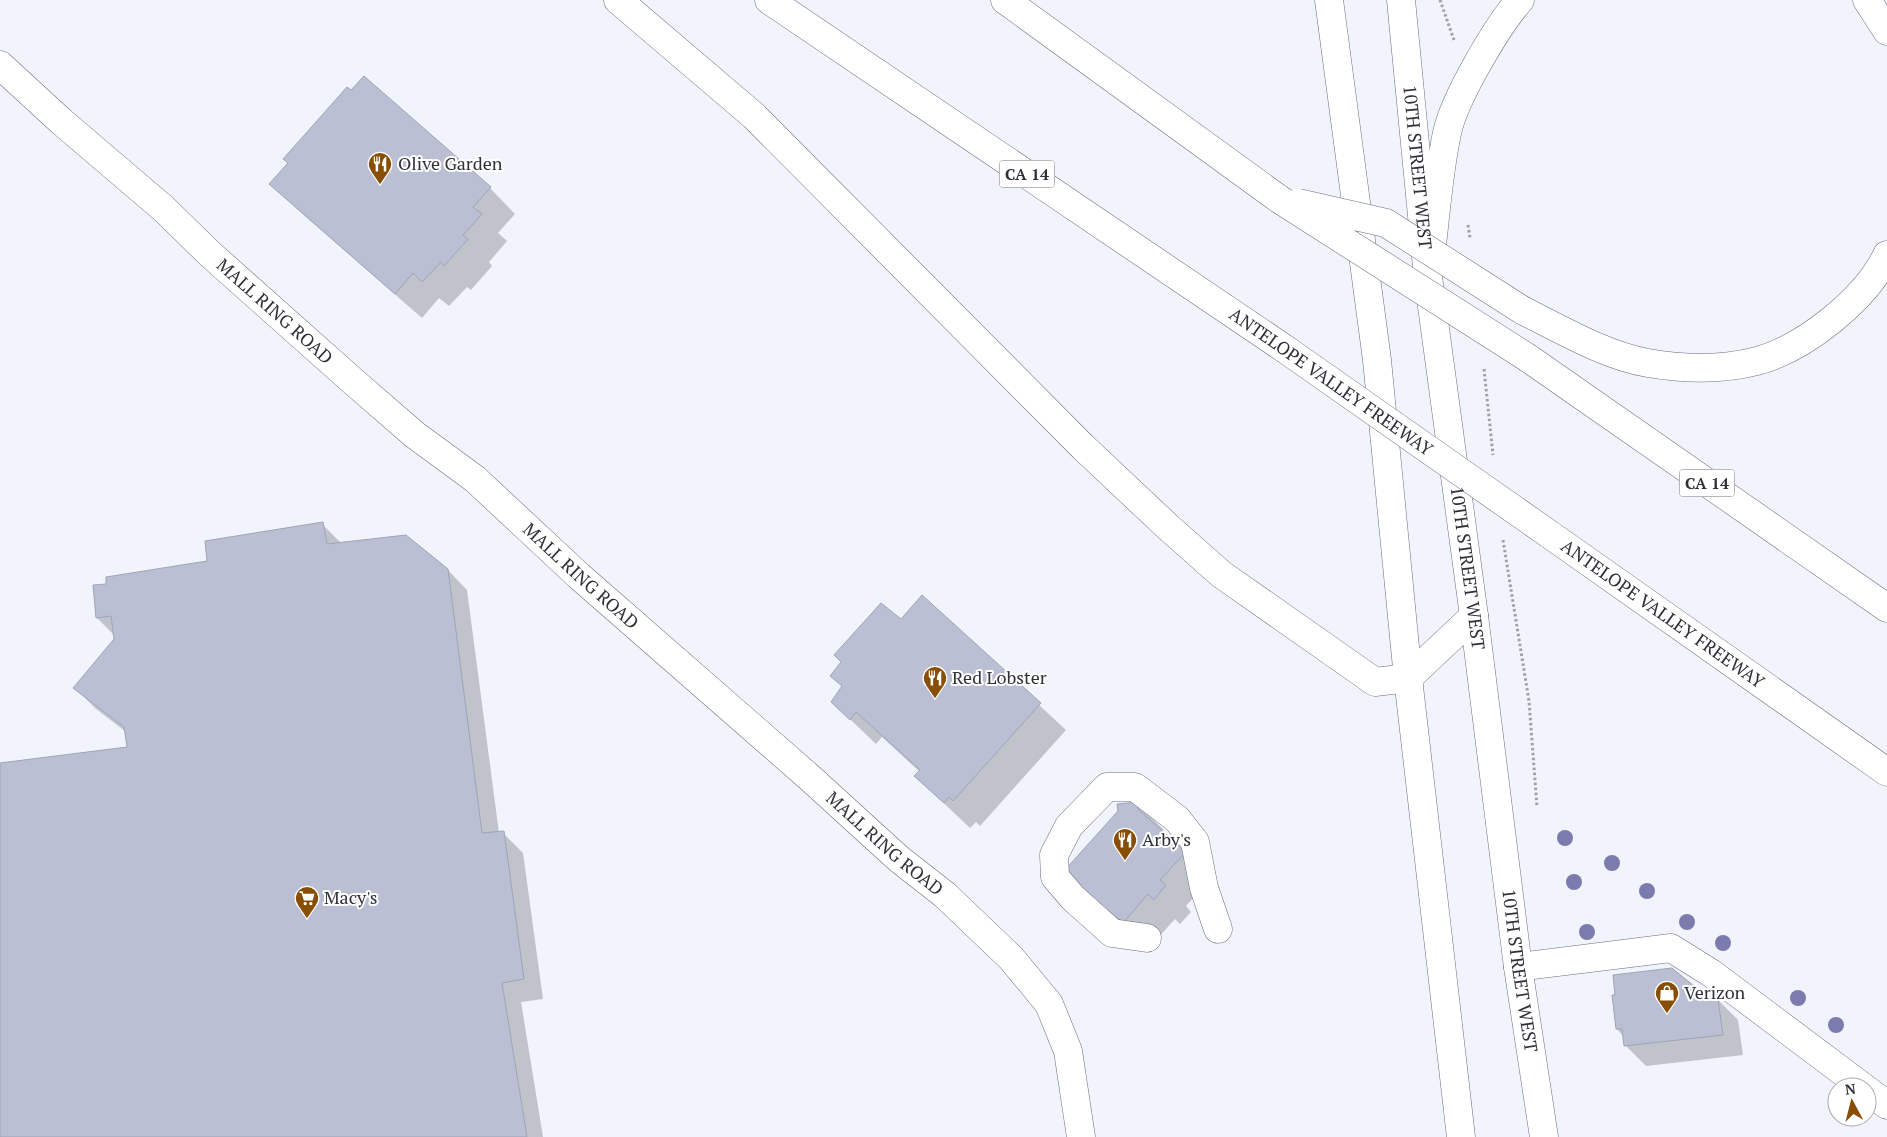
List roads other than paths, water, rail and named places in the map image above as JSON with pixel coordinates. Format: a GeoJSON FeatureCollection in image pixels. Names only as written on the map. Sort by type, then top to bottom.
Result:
{"type":"FeatureCollection","features":[{"type":"Feature","properties":{"kind":"main road"},"geometry":{"type":"LineString","coordinates":[[618,0],[754,116],[1083,447],[1221,574],[1375,682],[1408,678],[1474,616]]}},
{"type":"Feature","properties":{"kind":"main road","name":"ANTELOPE VALLEY FREEWAY"},"geometry":{"type":"LineString","coordinates":[[769,0],[1285,349],[1887,772]]}},
{"type":"Feature","properties":{"kind":"main road","name":"CA 14"},"geometry":{"type":"LineString","coordinates":[[1004,0],[1279,199],[1528,358],[1887,608]]}},
{"type":"Feature","properties":{"kind":"main road"},"geometry":{"type":"LineString","coordinates":[[1328,0],[1377,360],[1408,678],[1461,1137]]}},
{"type":"Feature","properties":{"kind":"main road","name":"10TH STREET WEST"},"geometry":{"type":"LineString","coordinates":[[1401,0],[1428,277],[1474,616],[1518,967],[1544,1137]]}},
{"type":"Feature","properties":{"kind":"main road"},"geometry":{"type":"LineString","coordinates":[[1428,277],[1447,131],[1466,86],[1506,16],[1520,0]]}},
{"type":"Feature","properties":{"kind":"main road"},"geometry":{"type":"LineString","coordinates":[[1867,0],[1887,31]]}},
{"type":"Feature","properties":{"kind":"main road","name":"MALL RING ROAD"},"geometry":{"type":"LineString","coordinates":[[0,65],[62,122],[164,209],[210,254],[355,383],[415,435],[475,478],[586,581],[810,777],[899,859],[945,895],[1011,958],[1049,1004],[1068,1051],[1081,1137]]}},
{"type":"Feature","properties":{"kind":"main road"},"geometry":{"type":"LineString","coordinates":[[1279,199],[1386,222],[1522,310],[1588,344],[1647,363],[1702,368],[1758,360],[1809,337],[1847,307],[1881,268],[1887,255]]}},
{"type":"Feature","properties":{"kind":"main road"},"geometry":{"type":"LineString","coordinates":[[1147,938],[1112,933],[1073,898],[1055,877],[1054,855],[1069,826],[1107,787],[1136,787],[1177,819],[1195,842],[1204,888],[1218,929]]}},
{"type":"Feature","properties":{"kind":"main road"},"geometry":{"type":"LineString","coordinates":[[1518,967],[1671,948],[1718,978],[1850,1077]]}},
{"type":"Feature","properties":{"kind":"place","name":"Olive Garden"},"geometry":{"type":"Point","coordinates":[380,185]}},
{"type":"Feature","properties":{"kind":"place","name":"Red Lobster"},"geometry":{"type":"Point","coordinates":[935,699]}},
{"type":"Feature","properties":{"kind":"place","name":"Arby's"},"geometry":{"type":"Point","coordinates":[1125,861]}},
{"type":"Feature","properties":{"kind":"place","name":"Macy's"},"geometry":{"type":"Point","coordinates":[307,919]}},
{"type":"Feature","properties":{"kind":"place","name":"Verizon"},"geometry":{"type":"Point","coordinates":[1667,1014]}}]}
